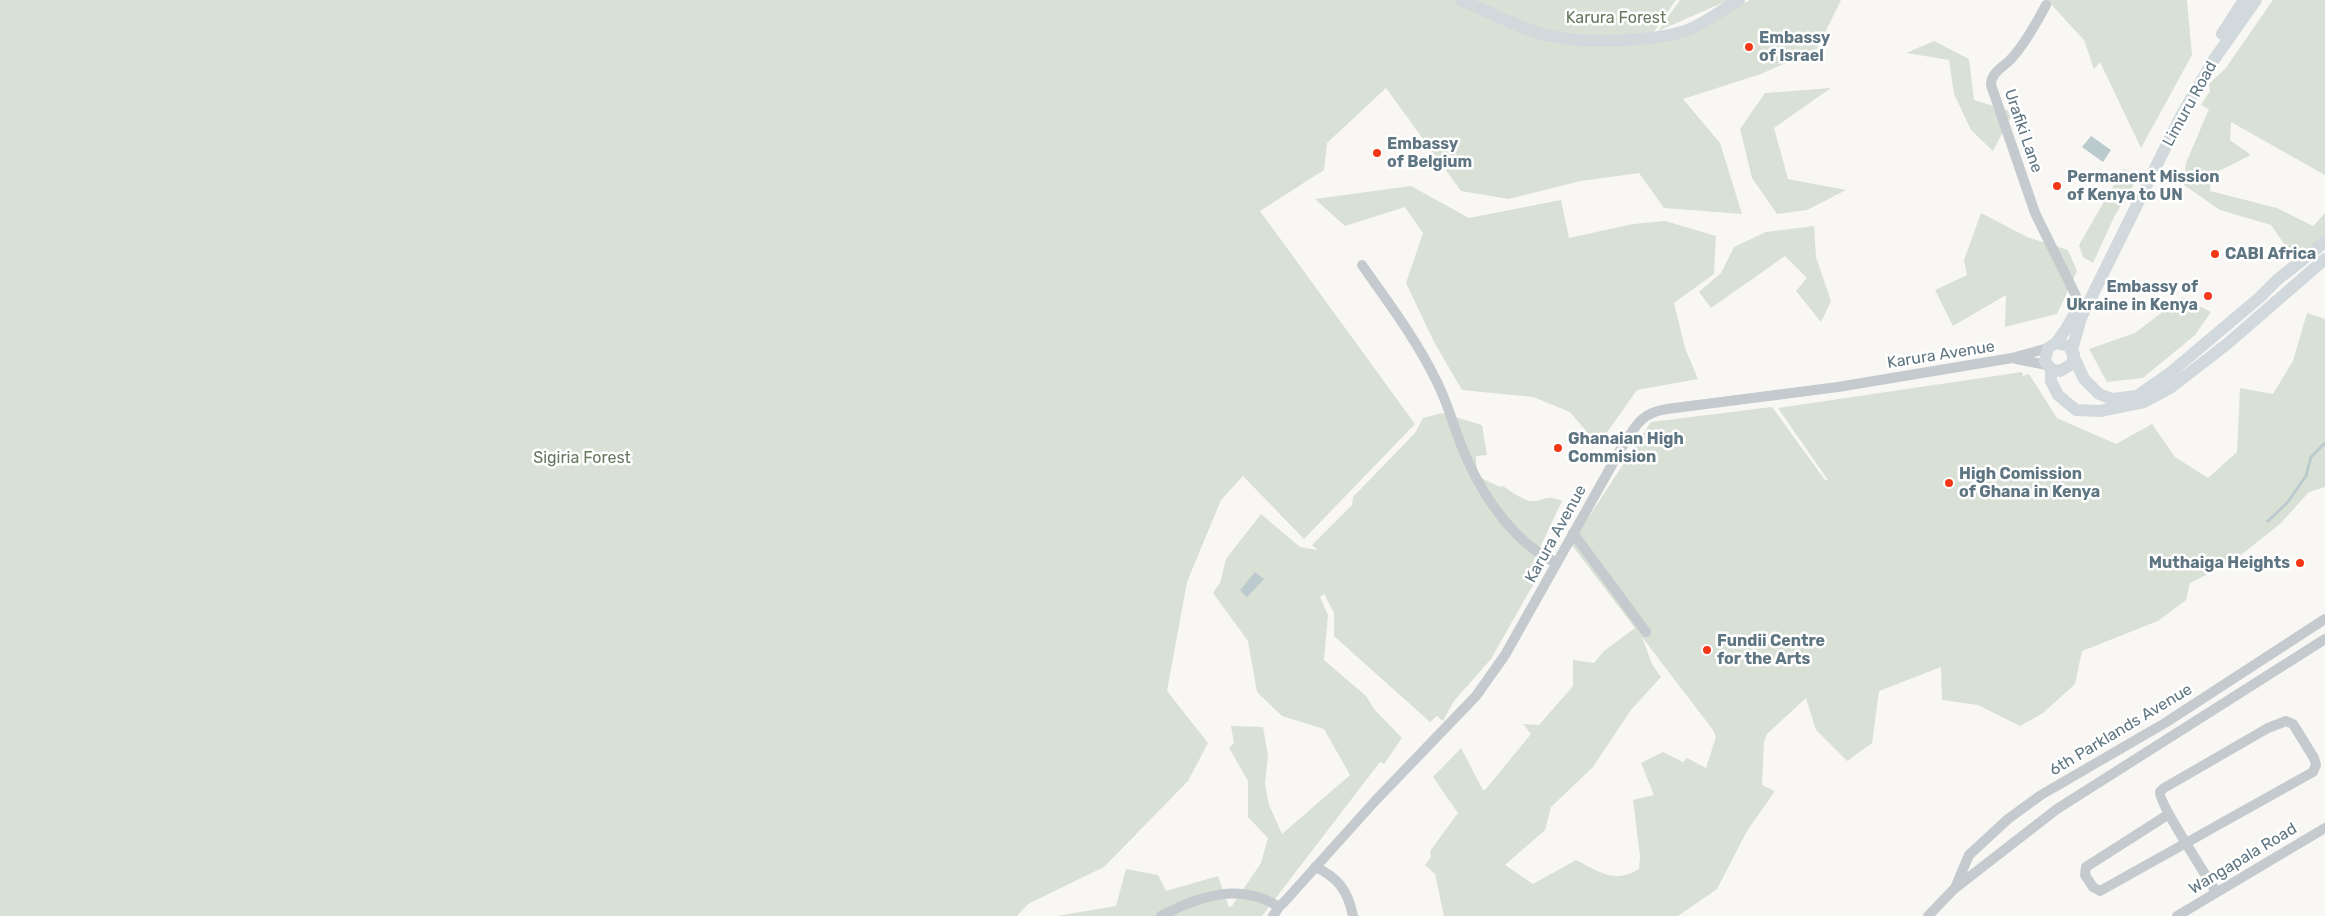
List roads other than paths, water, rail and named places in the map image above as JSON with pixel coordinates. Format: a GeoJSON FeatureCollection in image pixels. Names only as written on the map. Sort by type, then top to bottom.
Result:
{"type":"FeatureCollection","features":[{"type":"Feature","properties":{"kind":"main road"},"geometry":{"type":"LineString","coordinates":[[1461,0],[1494,16],[1550,36],[1603,40],[1667,36],[1691,29],[1739,0]]}},
{"type":"Feature","properties":{"kind":"main road","name":"Limuru Road"},"geometry":{"type":"LineString","coordinates":[[2052,345],[2066,330],[2178,111],[2244,0]]}},
{"type":"Feature","properties":{"kind":"main road","name":"Limuru Road"},"geometry":{"type":"LineString","coordinates":[[2073,352],[2080,318],[2181,116],[2213,61],[2256,0]]}},
{"type":"Feature","properties":{"kind":"main road"},"geometry":{"type":"LineString","coordinates":[[2325,242],[2158,383],[2137,396],[2112,399],[2099,394],[2084,379],[2073,352],[2065,343],[2052,345],[2045,356],[2051,381],[2058,395],[2076,410],[2100,412],[2144,402],[2170,388],[2239,335],[2325,259]]}},
{"type":"Feature","properties":{"kind":"main road"},"geometry":{"type":"LineString","coordinates":[[2049,367],[2060,371],[2069,368],[2073,352]]}},
{"type":"Feature","properties":{"kind":"street","name":"Urafiki Lane"},"geometry":{"type":"LineString","coordinates":[[2046,5],[2025,41],[2011,59],[1996,72],[1991,85],[2035,213],[2080,304]]}},
{"type":"Feature","properties":{"kind":"street"},"geometry":{"type":"LineString","coordinates":[[1362,265],[1408,332],[1433,373],[1478,482],[1510,526],[1540,555],[1557,564]]}},
{"type":"Feature","properties":{"kind":"street","name":"Karura Avenue"},"geometry":{"type":"LineString","coordinates":[[1279,908],[1375,801],[1476,696],[1505,656],[1622,447],[1638,422],[1652,411],[1838,387],[2012,358],[2052,345]]}},
{"type":"Feature","properties":{"kind":"street","name":"Karura Avenue"},"geometry":{"type":"LineString","coordinates":[[2012,358],[2049,367]]}},
{"type":"Feature","properties":{"kind":"street"},"geometry":{"type":"LineString","coordinates":[[1573,533],[1646,632]]}},
{"type":"Feature","properties":{"kind":"street","name":"6th Parklands Avenue"},"geometry":{"type":"LineString","coordinates":[[1954,889],[1969,855],[2008,819],[2042,795],[2180,713],[2325,619]]}},
{"type":"Feature","properties":{"kind":"street","name":"6th Parklands Avenue"},"geometry":{"type":"LineString","coordinates":[[1928,916],[1954,889],[2057,809],[2325,639]]}},
{"type":"Feature","properties":{"kind":"street"},"geometry":{"type":"LineString","coordinates":[[2169,814],[2086,868],[2085,875],[2087,880],[2100,892],[2187,843],[2313,772],[2316,765],[2314,758],[2293,724],[2286,721],[2268,728],[2164,788],[2159,796],[2169,814],[2187,843],[2216,892]]}},
{"type":"Feature","properties":{"kind":"street","name":"Wangapala Road"},"geometry":{"type":"LineString","coordinates":[[2177,916],[2325,828]]}},
{"type":"Feature","properties":{"kind":"street"},"geometry":{"type":"LineString","coordinates":[[1315,867],[1332,874],[1347,896],[1353,916]]}},
{"type":"Feature","properties":{"kind":"street"},"geometry":{"type":"LineString","coordinates":[[1161,916],[1208,896],[1230,892],[1262,898],[1279,908]]}},
{"type":"Feature","properties":{"kind":"waterway"},"geometry":{"type":"LineString","coordinates":[[2268,521],[2287,503],[2306,476],[2311,457],[2325,443]]}},
{"type":"Feature","properties":{"kind":"place","name":"Embassy of Israel"},"geometry":{"type":"Point","coordinates":[1749,47]}},
{"type":"Feature","properties":{"kind":"place","name":"Embassy of Belgium"},"geometry":{"type":"Point","coordinates":[1377,153]}},
{"type":"Feature","properties":{"kind":"place","name":"Permanent Mission of Kenya to UN"},"geometry":{"type":"Point","coordinates":[2057,186]}},
{"type":"Feature","properties":{"kind":"place","name":"CABI Africa"},"geometry":{"type":"Point","coordinates":[2215,254]}},
{"type":"Feature","properties":{"kind":"place","name":"Embassy of Ukraine in Kenya"},"geometry":{"type":"Point","coordinates":[2208,296]}},
{"type":"Feature","properties":{"kind":"place","name":"Ghanaian High Commision"},"geometry":{"type":"Point","coordinates":[1558,448]}},
{"type":"Feature","properties":{"kind":"place","name":"High Comission of Ghana in Kenya"},"geometry":{"type":"Point","coordinates":[1949,483]}},
{"type":"Feature","properties":{"kind":"place","name":"Muthaiga Heights"},"geometry":{"type":"Point","coordinates":[2300,563]}},
{"type":"Feature","properties":{"kind":"place","name":"Fundii Centre for the Arts"},"geometry":{"type":"Point","coordinates":[1707,650]}},
{"type":"Feature","properties":{"kind":"park label","name":"Karura Forest"},"geometry":{"type":"Point","coordinates":[1616,18]}},
{"type":"Feature","properties":{"kind":"park label","name":"Sigiria Forest"},"geometry":{"type":"Point","coordinates":[582,458]}}]}
